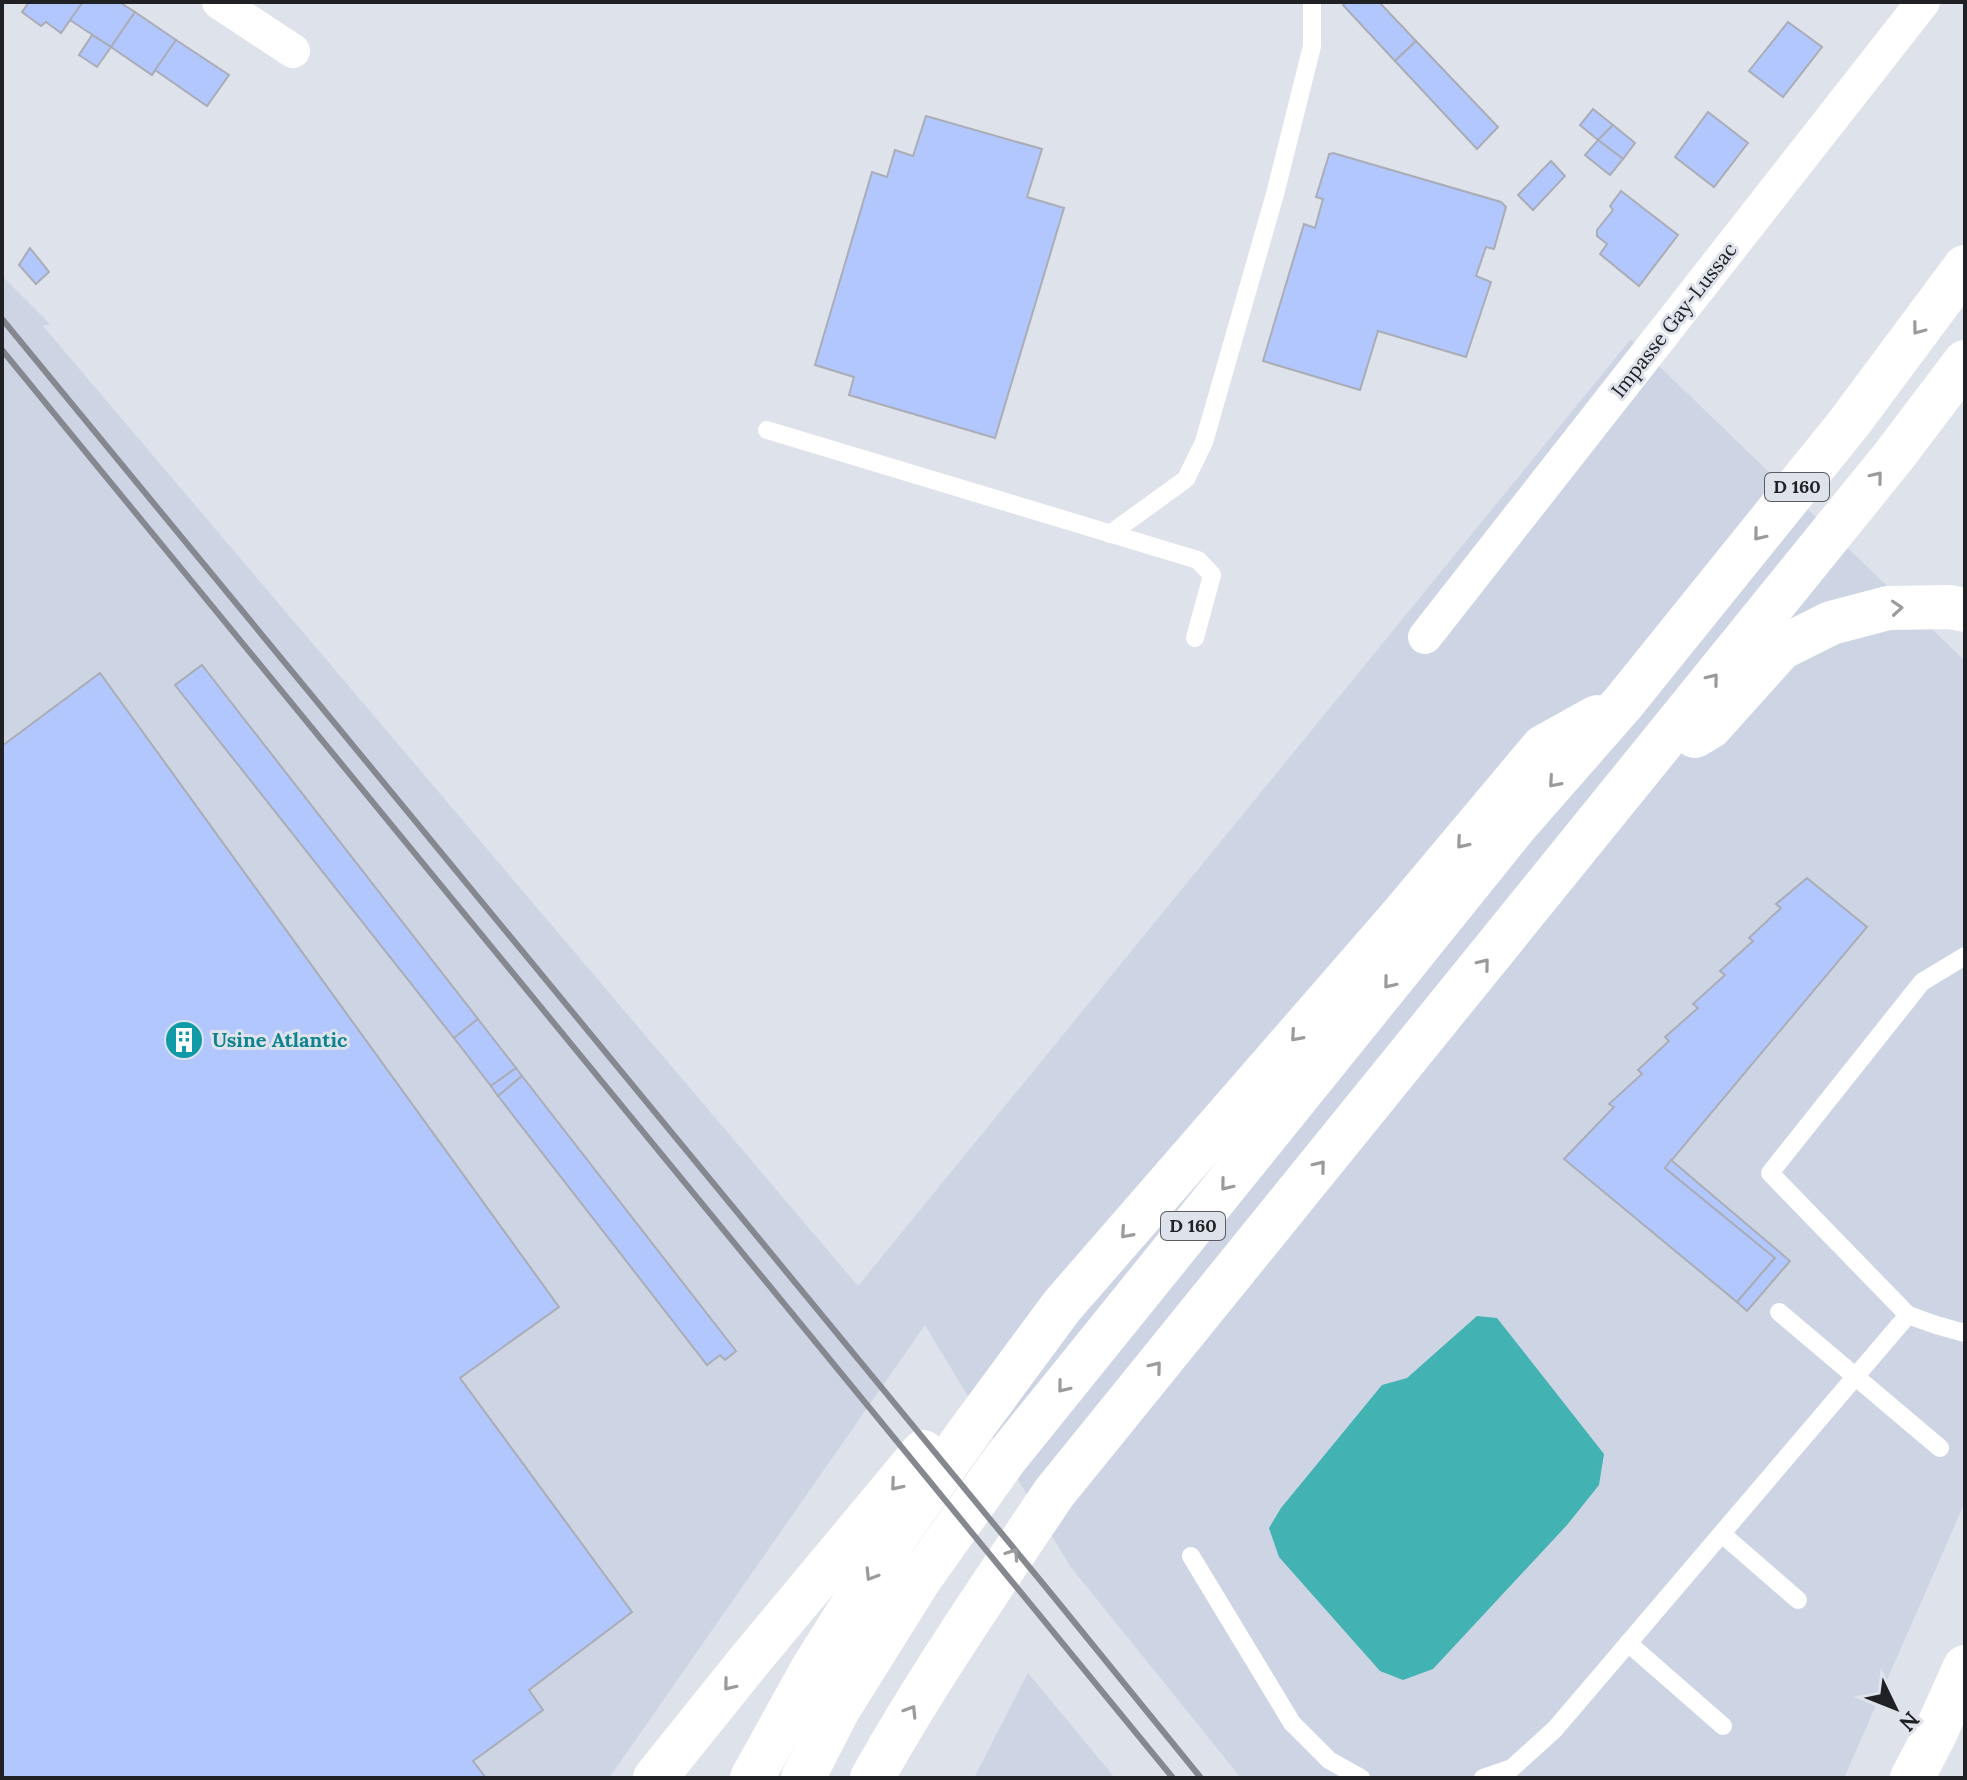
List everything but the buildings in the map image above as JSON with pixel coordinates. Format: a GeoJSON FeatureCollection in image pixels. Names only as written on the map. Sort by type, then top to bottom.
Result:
{"type":"FeatureCollection","features":[{"type":"Feature","properties":{"kind":"main road","name":"D 160"},"geometry":{"type":"LineString","coordinates":[[803,1778],[839,1708],[919,1580],[1005,1459],[1518,823],[1624,702],[1849,423],[1965,267]]}},
{"type":"Feature","properties":{"kind":"main road","name":"D 160"},"geometry":{"type":"LineString","coordinates":[[872,1778],[964,1628],[1054,1493],[1647,763],[1893,457],[1965,362]]}},
{"type":"Feature","properties":{"kind":"main road"},"geometry":{"type":"LineString","coordinates":[[1647,763],[1710,727],[1781,648],[1831,623],[1888,608],[1950,607],[1965,610]]}},
{"type":"Feature","properties":{"kind":"main road"},"geometry":{"type":"LineString","coordinates":[[752,1778],[813,1668],[896,1536],[1062,1306],[1403,914],[1543,747],[1624,702]]}},
{"type":"Feature","properties":{"kind":"main road"},"geometry":{"type":"LineString","coordinates":[[655,1778],[1011,1347],[1062,1306]]}},
{"type":"Feature","properties":{"kind":"main road"},"geometry":{"type":"LineString","coordinates":[[1912,1778],[1965,1667]]}},
{"type":"Feature","properties":{"kind":"main road"},"geometry":{"type":"LineString","coordinates":[[1934,1736],[1965,1693]]}},
{"type":"Feature","properties":{"kind":"street"},"geometry":{"type":"LineString","coordinates":[[219,2],[293,51]]}},
{"type":"Feature","properties":{"kind":"street","name":"Impasse Gay-Lussac"},"geometry":{"type":"LineString","coordinates":[[1425,637],[1923,2]]}},
{"type":"Feature","properties":{"kind":"lane"},"geometry":{"type":"LineString","coordinates":[[1110,534],[1186,479],[1204,442],[1275,194],[1312,46],[1312,2]]}},
{"type":"Feature","properties":{"kind":"lane"},"geometry":{"type":"LineString","coordinates":[[767,430],[1198,560],[1212,575],[1195,638]]}},
{"type":"Feature","properties":{"kind":"lane"},"geometry":{"type":"LineString","coordinates":[[1965,956],[1922,982],[1770,1173],[1908,1315],[1965,1333]]}},
{"type":"Feature","properties":{"kind":"lane"},"geometry":{"type":"LineString","coordinates":[[1779,1312],[1940,1448]]}},
{"type":"Feature","properties":{"kind":"lane"},"geometry":{"type":"LineString","coordinates":[[1483,1778],[1512,1768],[1555,1729],[1908,1315]]}},
{"type":"Feature","properties":{"kind":"lane"},"geometry":{"type":"LineString","coordinates":[[1722,1534],[1798,1600]]}},
{"type":"Feature","properties":{"kind":"lane"},"geometry":{"type":"LineString","coordinates":[[1191,1556],[1292,1723],[1329,1760],[1361,1778]]}},
{"type":"Feature","properties":{"kind":"lane"},"geometry":{"type":"LineString","coordinates":[[1628,1643],[1723,1726]]}},
{"type":"Feature","properties":{"kind":"shaded area"},"geometry":{"type":"Polygon","coordinates":[[[2,276],[50,324],[43,326],[858,1286],[1631,339],[1965,661],[1965,1502],[1844,1778],[1241,1778],[1070,1566],[925,1325],[609,1778],[2,1778],[2,276]]]}},
{"type":"Feature","properties":{"kind":"shaded area"},"geometry":{"type":"Polygon","coordinates":[[[1028,1673],[1115,1778],[974,1778],[1028,1673]]]}},
{"type":"Feature","properties":{"kind":"water"},"geometry":{"type":"Polygon","coordinates":[[[1477,1316],[1497,1318],[1604,1454],[1599,1485],[1567,1525],[1433,1669],[1403,1680],[1380,1671],[1279,1557],[1269,1528],[1281,1508],[1382,1385],[1407,1378],[1477,1316]]]}},
{"type":"Feature","properties":{"kind":"railway"},"geometry":{"type":"LineString","coordinates":[[2,319],[1201,1778]]}},
{"type":"Feature","properties":{"kind":"railway"},"geometry":{"type":"LineString","coordinates":[[2,350],[1173,1778]]}},
{"type":"Feature","properties":{"kind":"place","name":"Usine Atlantic"},"geometry":{"type":"Point","coordinates":[184,1040]}}]}
